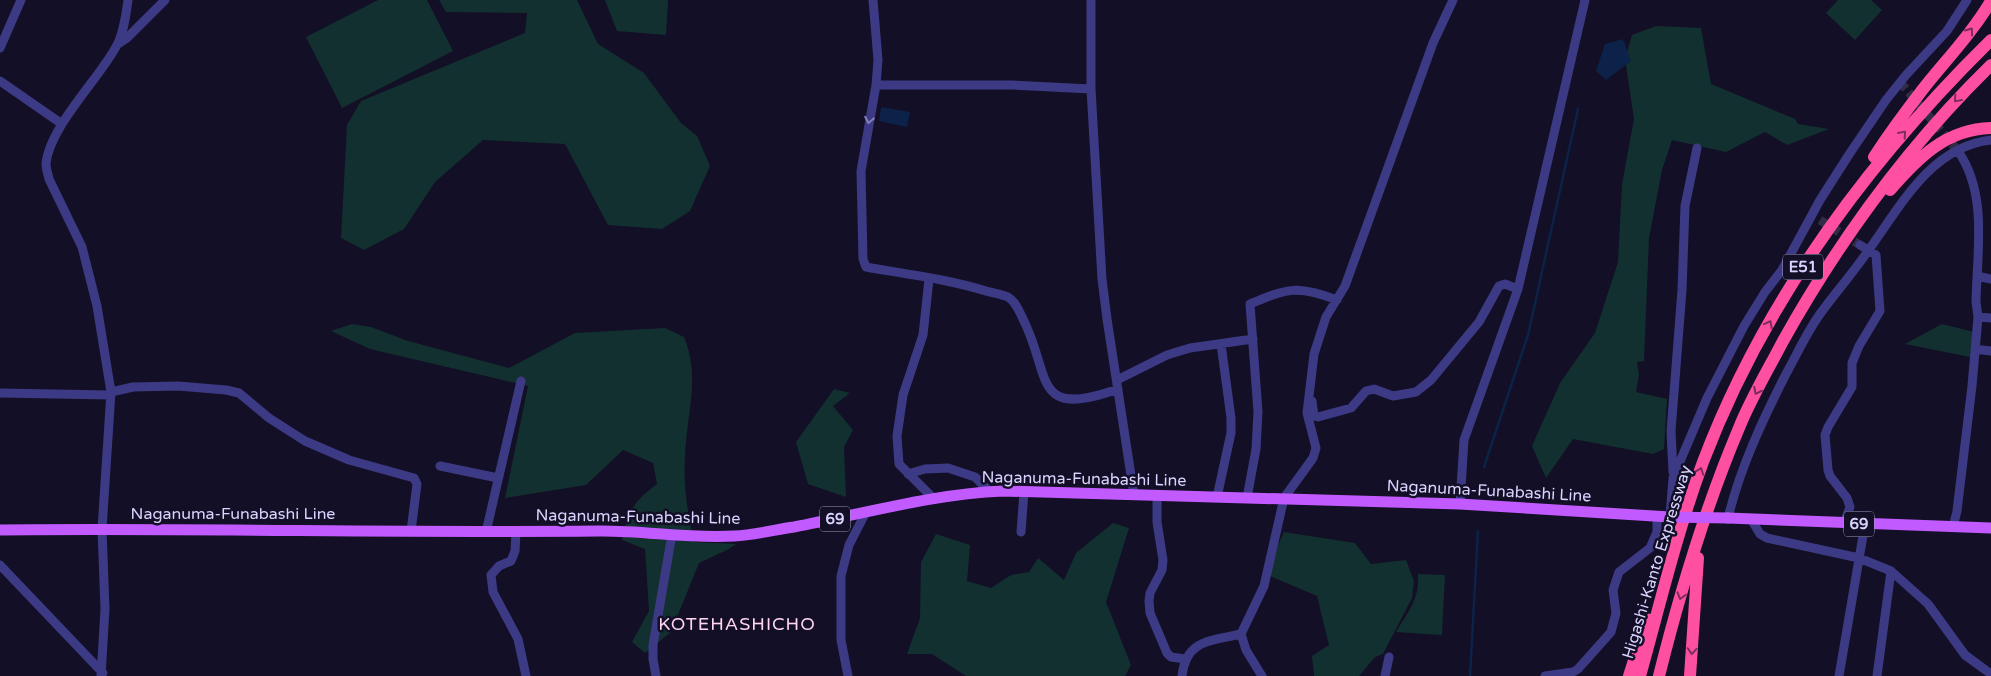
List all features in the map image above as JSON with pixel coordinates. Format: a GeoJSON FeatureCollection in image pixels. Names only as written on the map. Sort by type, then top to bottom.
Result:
{"type":"FeatureCollection","features":[{"type":"Feature","properties":{"kind":"highway"},"geometry":{"type":"LineString","coordinates":[[1840,212],[1887,137],[1923,89],[1959,46],[1991,1]]}},
{"type":"Feature","properties":{"kind":"highway","name":"Higashi-Kanto Expressway"},"geometry":{"type":"LineString","coordinates":[[1640,676],[1679,534],[1704,460],[1742,374],[1776,310],[1810,255],[1840,212],[1884,156],[1953,77],[1991,40]]}},
{"type":"Feature","properties":{"kind":"highway","name":"Higashi-Kanto Expressway"},"geometry":{"type":"LineString","coordinates":[[1659,676],[1699,533],[1740,426],[1794,322],[1868,206],[1964,91],[1991,65]]}},
{"type":"Feature","properties":{"kind":"highway"},"geometry":{"type":"LineString","coordinates":[[1794,322],[1855,236],[1910,167],[1937,144],[1952,136],[1967,131],[1991,128]]}},
{"type":"Feature","properties":{"kind":"highway"},"geometry":{"type":"LineString","coordinates":[[1690,676],[1699,533]]}},
{"type":"Feature","properties":{"kind":"highway"},"geometry":{"type":"LineString","coordinates":[[1629,676],[1664,566],[1679,534]]}},
{"type":"Feature","properties":{"kind":"main road","name":"Naganuma-Funabashi Line"},"geometry":{"type":"LineString","coordinates":[[0,530],[516,532],[621,530],[734,536],[934,499],[990,492],[1284,498],[1460,504],[1658,517],[1991,528]]}},
{"type":"Feature","properties":{"kind":"street"},"geometry":{"type":"LineString","coordinates":[[0,48],[21,0]]}},
{"type":"Feature","properties":{"kind":"street"},"geometry":{"type":"LineString","coordinates":[[103,675],[105,609],[102,529],[110,393],[96,306],[82,247],[49,179],[46,167],[50,149],[62,124],[118,44],[125,21],[128,0]]}},
{"type":"Feature","properties":{"kind":"street"},"geometry":{"type":"LineString","coordinates":[[118,44],[127,38],[165,0]]}},
{"type":"Feature","properties":{"kind":"street"},"geometry":{"type":"LineString","coordinates":[[873,0],[878,60],[876,85],[861,171],[863,259],[866,267],[973,287],[1008,297],[1017,306],[1026,323],[1044,380],[1055,395],[1065,399],[1079,400],[1118,384],[1167,355],[1190,348],[1253,338]]}},
{"type":"Feature","properties":{"kind":"street"},"geometry":{"type":"LineString","coordinates":[[1091,0],[1091,89],[1102,279],[1134,495]]}},
{"type":"Feature","properties":{"kind":"street"},"geometry":{"type":"LineString","coordinates":[[1262,676],[1246,650],[1241,634],[1264,586],[1284,498],[1313,458],[1316,448],[1307,413],[1314,354],[1326,317],[1345,286],[1433,43],[1453,0]]}},
{"type":"Feature","properties":{"kind":"street"},"geometry":{"type":"LineString","coordinates":[[1460,504],[1464,440],[1518,289],[1585,0]]}},
{"type":"Feature","properties":{"kind":"street"},"geometry":{"type":"LineString","coordinates":[[1673,478],[1707,398],[1744,326],[1765,292],[1817,218],[1820,200],[1886,100],[1906,75],[1947,32],[1968,0]]}},
{"type":"Feature","properties":{"kind":"street"},"geometry":{"type":"LineString","coordinates":[[0,81],[62,124]]}},
{"type":"Feature","properties":{"kind":"street"},"geometry":{"type":"LineString","coordinates":[[876,85],[1011,85],[1091,89]]}},
{"type":"Feature","properties":{"kind":"street"},"geometry":{"type":"LineString","coordinates":[[1728,518],[1742,472],[1773,400],[1820,314],[1869,251],[1917,183],[1936,165],[1958,151],[1991,140]]}},
{"type":"Feature","properties":{"kind":"street"},"geometry":{"type":"LineString","coordinates":[[1670,516],[1673,478],[1671,432],[1682,290],[1685,206],[1698,148]]}},
{"type":"Feature","properties":{"kind":"street"},"geometry":{"type":"LineString","coordinates":[[1953,527],[1957,511],[1978,317],[1976,276],[1978,200],[1970,172],[1958,151]]}},
{"type":"Feature","properties":{"kind":"street"},"geometry":{"type":"LineString","coordinates":[[1844,523],[1850,507],[1847,498],[1830,476],[1828,470],[1826,435],[1828,427],[1852,387],[1852,363],[1859,346],[1880,311],[1876,255],[1860,245]]}},
{"type":"Feature","properties":{"kind":"street"},"geometry":{"type":"LineString","coordinates":[[1976,276],[1991,279]]}},
{"type":"Feature","properties":{"kind":"street"},"geometry":{"type":"LineString","coordinates":[[929,279],[923,335],[903,394],[897,436],[898,464],[934,499]]}},
{"type":"Feature","properties":{"kind":"street"},"geometry":{"type":"LineString","coordinates":[[1310,387],[1314,416],[1318,418],[1351,408],[1366,391],[1374,389],[1393,396],[1416,392],[1431,380],[1479,322],[1499,286],[1504,284],[1518,289]]}},
{"type":"Feature","properties":{"kind":"street"},"geometry":{"type":"LineString","coordinates":[[1247,498],[1256,449],[1258,412],[1250,304],[1279,292],[1290,290],[1315,293],[1337,300]]}},
{"type":"Feature","properties":{"kind":"street"},"geometry":{"type":"LineString","coordinates":[[1978,317],[1991,318]]}},
{"type":"Feature","properties":{"kind":"street"},"geometry":{"type":"LineString","coordinates":[[1217,497],[1231,425],[1221,344]]}},
{"type":"Feature","properties":{"kind":"street"},"geometry":{"type":"LineString","coordinates":[[1974,349],[1991,351]]}},
{"type":"Feature","properties":{"kind":"street"},"geometry":{"type":"LineString","coordinates":[[486,532],[521,381]]}},
{"type":"Feature","properties":{"kind":"street"},"geometry":{"type":"LineString","coordinates":[[0,393],[110,393],[133,387],[178,386],[239,393],[269,418],[305,441],[348,460],[414,478],[417,484],[411,532]]}},
{"type":"Feature","properties":{"kind":"street"},"geometry":{"type":"LineString","coordinates":[[440,466],[498,478]]}},
{"type":"Feature","properties":{"kind":"street"},"geometry":{"type":"LineString","coordinates":[[908,474],[926,469],[948,468],[975,477],[990,492]]}},
{"type":"Feature","properties":{"kind":"street"},"geometry":{"type":"LineString","coordinates":[[1021,532],[1024,492]]}},
{"type":"Feature","properties":{"kind":"street"},"geometry":{"type":"LineString","coordinates":[[1157,496],[1163,560],[1159,577],[1150,593],[1150,613],[1167,653],[1172,657],[1185,659]]}},
{"type":"Feature","properties":{"kind":"street"},"geometry":{"type":"LineString","coordinates":[[848,676],[842,640],[841,576],[849,546],[866,512]]}},
{"type":"Feature","properties":{"kind":"street"},"geometry":{"type":"LineString","coordinates":[[1545,676],[1573,672],[1578,669],[1611,632],[1616,613],[1613,590],[1619,572],[1650,548],[1657,532],[1658,517]]}},
{"type":"Feature","properties":{"kind":"street"},"geometry":{"type":"LineString","coordinates":[[1751,519],[1760,534],[1767,538],[1859,558],[1891,571],[1928,604],[1965,655],[1991,674]]}},
{"type":"Feature","properties":{"kind":"street"},"geometry":{"type":"LineString","coordinates":[[1839,676],[1865,524]]}},
{"type":"Feature","properties":{"kind":"street"},"geometry":{"type":"LineString","coordinates":[[516,532],[515,551],[511,561],[499,566],[492,575],[493,592],[518,639],[526,676]]}},
{"type":"Feature","properties":{"kind":"street"},"geometry":{"type":"LineString","coordinates":[[656,676],[653,644],[672,534]]}},
{"type":"Feature","properties":{"kind":"street"},"geometry":{"type":"LineString","coordinates":[[0,564],[103,675]]}},
{"type":"Feature","properties":{"kind":"street"},"geometry":{"type":"LineString","coordinates":[[1876,676],[1891,571]]}},
{"type":"Feature","properties":{"kind":"street"},"geometry":{"type":"LineString","coordinates":[[1182,676],[1185,659],[1194,647],[1241,634]]}},
{"type":"Feature","properties":{"kind":"street"},"geometry":{"type":"LineString","coordinates":[[1385,676],[1389,657]]}},
{"type":"Feature","properties":{"kind":"green space"},"geometry":{"type":"Polygon","coordinates":[[[378,0],[427,0],[453,51],[342,108],[306,37],[378,0]]]}},
{"type":"Feature","properties":{"kind":"green space"},"geometry":{"type":"Polygon","coordinates":[[[439,0],[577,0],[598,44],[644,73],[681,123],[697,136],[710,166],[690,211],[662,229],[608,225],[565,144],[483,140],[435,182],[404,229],[364,250],[341,238],[347,125],[361,101],[525,33],[527,13],[446,12],[439,0]]]}},
{"type":"Feature","properties":{"kind":"green space"},"geometry":{"type":"Polygon","coordinates":[[[605,0],[668,0],[666,35],[617,31],[605,0]]]}},
{"type":"Feature","properties":{"kind":"green space"},"geometry":{"type":"Polygon","coordinates":[[[1838,0],[1871,0],[1882,10],[1855,40],[1826,13],[1838,0]]]}},
{"type":"Feature","properties":{"kind":"green space"},"geometry":{"type":"Polygon","coordinates":[[[1656,26],[1701,28],[1711,84],[1795,119],[1798,124],[1829,129],[1787,145],[1765,132],[1726,152],[1672,140],[1662,170],[1649,238],[1644,361],[1637,362],[1639,375],[1636,392],[1667,399],[1664,449],[1653,454],[1573,439],[1546,478],[1532,446],[1560,383],[1595,333],[1618,262],[1622,184],[1634,119],[1625,59],[1632,35],[1656,26]]]}},
{"type":"Feature","properties":{"kind":"green space"},"geometry":{"type":"Polygon","coordinates":[[[352,324],[371,327],[408,341],[509,368],[575,333],[665,328],[684,337],[689,352],[692,382],[686,442],[685,490],[694,542],[736,544],[699,563],[671,632],[645,653],[632,642],[649,611],[645,549],[622,540],[629,514],[642,496],[657,484],[653,463],[623,450],[586,485],[505,498],[528,386],[370,349],[331,331],[352,324]]]}},
{"type":"Feature","properties":{"kind":"green space"},"geometry":{"type":"Polygon","coordinates":[[[1942,324],[1974,332],[1970,357],[1905,344],[1942,324]]]}},
{"type":"Feature","properties":{"kind":"green space"},"geometry":{"type":"Polygon","coordinates":[[[834,389],[850,393],[833,406],[853,430],[844,447],[846,497],[808,484],[796,442],[834,389]]]}},
{"type":"Feature","properties":{"kind":"green space"},"geometry":{"type":"Polygon","coordinates":[[[1113,523],[1129,528],[1106,602],[1131,665],[1125,676],[966,676],[932,654],[907,654],[920,618],[921,562],[936,534],[970,545],[967,581],[991,588],[1011,575],[1029,572],[1038,558],[1064,580],[1076,553],[1113,523]]]}},
{"type":"Feature","properties":{"kind":"green space"},"geometry":{"type":"Polygon","coordinates":[[[1284,532],[1355,543],[1371,564],[1406,560],[1414,581],[1412,598],[1383,654],[1375,657],[1359,676],[1314,676],[1312,656],[1329,645],[1317,596],[1270,576],[1278,545],[1284,532]]]}},
{"type":"Feature","properties":{"kind":"green space"},"geometry":{"type":"Polygon","coordinates":[[[1418,574],[1445,575],[1442,635],[1396,632],[1415,598],[1418,574]]]}},
{"type":"Feature","properties":{"kind":"water"},"geometry":{"type":"Polygon","coordinates":[[[1623,39],[1631,61],[1606,80],[1596,71],[1605,44],[1623,39]]]}},
{"type":"Feature","properties":{"kind":"water"},"geometry":{"type":"Polygon","coordinates":[[[881,107],[910,112],[907,127],[879,121],[881,107]]]}},
{"type":"Feature","properties":{"kind":"waterway"},"geometry":{"type":"LineString","coordinates":[[1484,467],[1528,335],[1578,109]]}},
{"type":"Feature","properties":{"kind":"waterway"},"geometry":{"type":"LineString","coordinates":[[1470,676],[1478,531]]}},
{"type":"Feature","properties":{"kind":"tunnel"},"geometry":{"type":"LineString","coordinates":[[1900,82],[1958,151]]}},
{"type":"Feature","properties":{"kind":"tunnel"},"geometry":{"type":"LineString","coordinates":[[1820,220],[1860,245]]}},
{"type":"Feature","properties":{"kind":"district","name":"KOTEHASHICHO"},"geometry":{"type":"Point","coordinates":[737,624]}}]}
